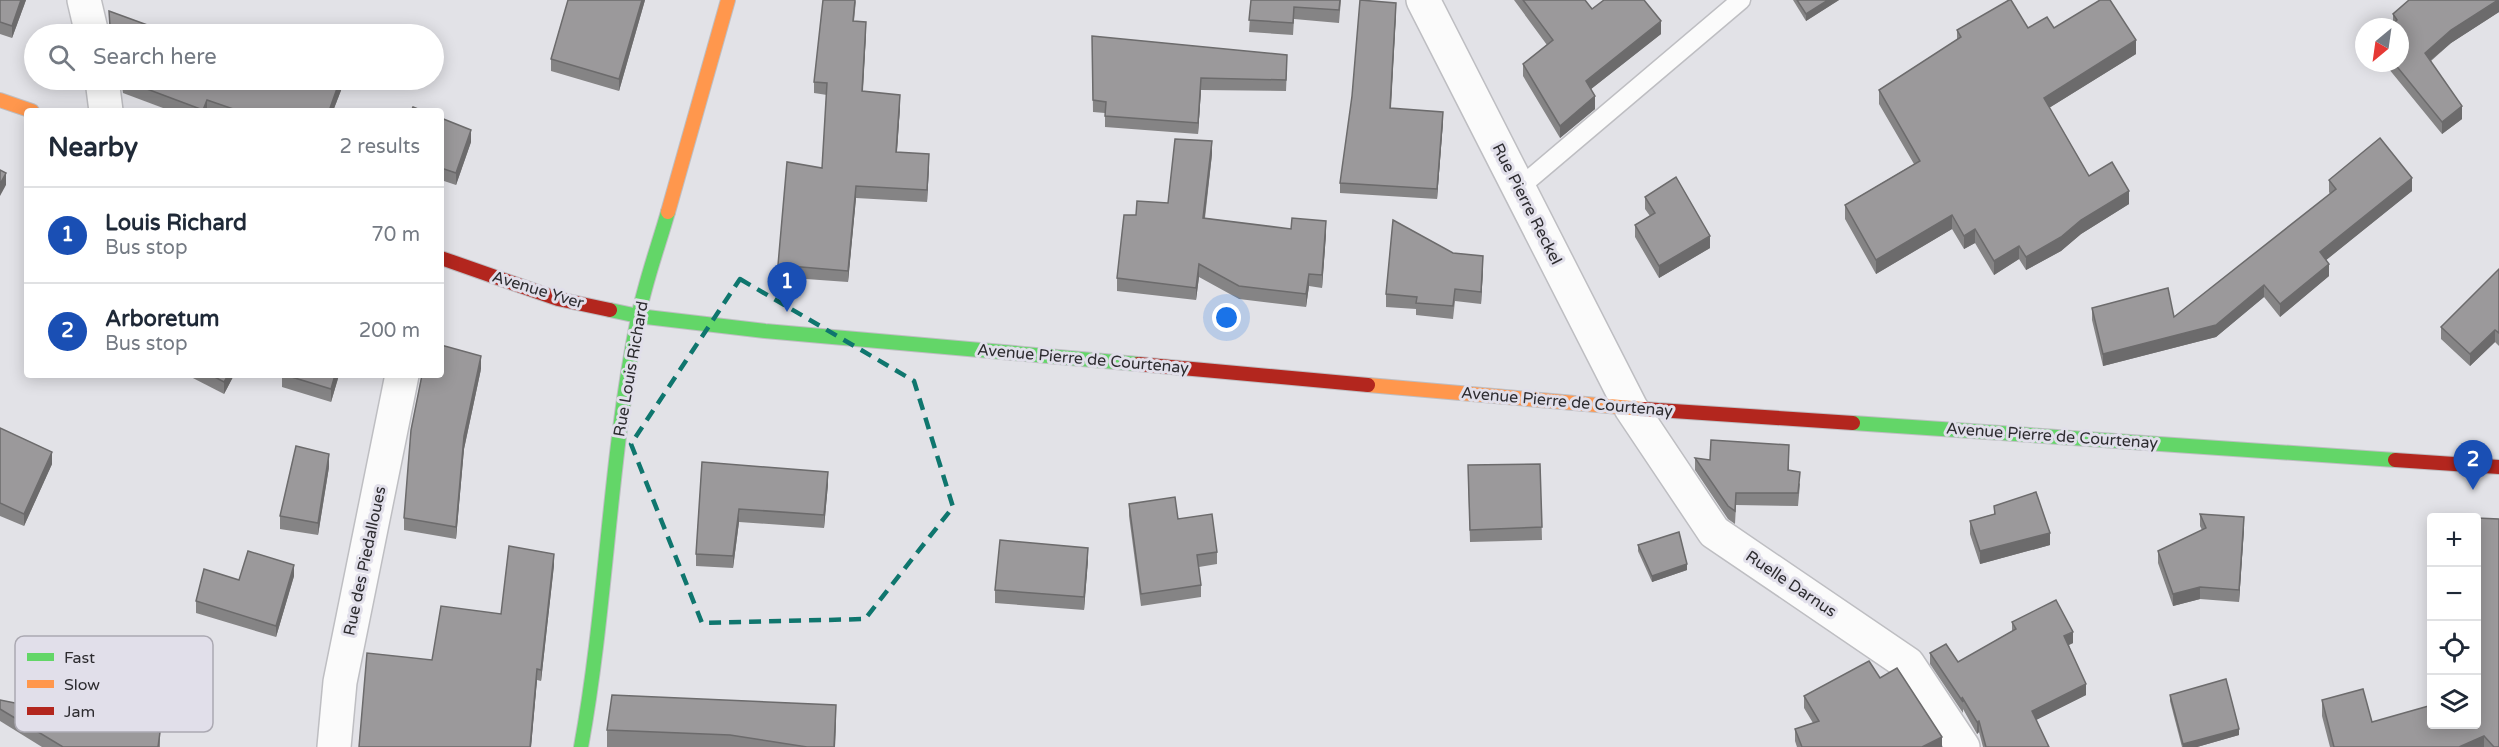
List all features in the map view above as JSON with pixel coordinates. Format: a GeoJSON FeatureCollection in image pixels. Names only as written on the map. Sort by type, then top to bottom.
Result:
{"type":"FeatureCollection","features":[{"type":"Feature","properties":{"kind":"main road","name":"Rue Louis Richard"},"geometry":{"type":"LineString","coordinates":[[581,747],[592,688],[621,419],[638,316],[728,0]]}},
{"type":"Feature","properties":{"kind":"main road"},"geometry":{"type":"LineString","coordinates":[[0,100],[24,108]]}},
{"type":"Feature","properties":{"kind":"main road","name":"Avenue Yver"},"geometry":{"type":"LineString","coordinates":[[444,259],[558,299],[638,316]]}},
{"type":"Feature","properties":{"kind":"main road","name":"Avenue Pierre de Courtenay"},"geometry":{"type":"LineString","coordinates":[[638,316],[773,332],[1631,408],[2499,467]]}},
{"type":"Feature","properties":{"kind":"street"},"geometry":{"type":"LineString","coordinates":[[84,0],[90,24]]}},
{"type":"Feature","properties":{"kind":"street","name":"Rue Pierre Reckel"},"geometry":{"type":"LineString","coordinates":[[1423,0],[1631,408]]}},
{"type":"Feature","properties":{"kind":"street"},"geometry":{"type":"LineString","coordinates":[[104,90],[106,108]]}},
{"type":"Feature","properties":{"kind":"street","name":"Rue des Piedalloues"},"geometry":{"type":"LineString","coordinates":[[334,747],[340,682],[401,378]]}},
{"type":"Feature","properties":{"kind":"street","name":"Ruelle Darnus"},"geometry":{"type":"LineString","coordinates":[[1631,408],[1714,532],[1908,664],[1964,747]]}},
{"type":"Feature","properties":{"kind":"lane"},"geometry":{"type":"LineString","coordinates":[[1519,188],[1741,0]]}},
{"type":"Feature","properties":{"kind":"highlighted area"},"geometry":{"type":"Polygon","coordinates":[[[740,279],[914,381],[953,507],[865,619],[702,623],[631,444],[740,279]]]}},
{"type":"Feature","properties":{"kind":"building"},"geometry":{"type":"Polygon","coordinates":[[[0,0],[21,0],[12,26],[0,22],[0,0]]]}},
{"type":"Feature","properties":{"kind":"building"},"geometry":{"type":"Polygon","coordinates":[[[568,0],[642,0],[619,79],[551,59],[568,0]]]}},
{"type":"Feature","properties":{"kind":"building"},"geometry":{"type":"Polygon","coordinates":[[[823,0],[855,0],[853,21],[866,22],[862,91],[900,95],[896,152],[929,154],[927,190],[856,186],[848,271],[778,265],[787,162],[822,168],[827,83],[814,82],[823,0]]]}},
{"type":"Feature","properties":{"kind":"building"},"geometry":{"type":"Polygon","coordinates":[[[1251,0],[1340,0],[1339,10],[1294,7],[1293,23],[1249,20],[1251,0]]]}},
{"type":"Feature","properties":{"kind":"building"},"geometry":{"type":"Polygon","coordinates":[[[1360,0],[1396,3],[1390,108],[1443,112],[1437,189],[1340,183],[1352,96],[1360,0]]]}},
{"type":"Feature","properties":{"kind":"building"},"geometry":{"type":"Polygon","coordinates":[[[1523,0],[1585,0],[1592,9],[1604,0],[1644,0],[1661,21],[1586,81],[1595,96],[1560,126],[1523,64],[1553,40],[1523,0]]]}},
{"type":"Feature","properties":{"kind":"building"},"geometry":{"type":"Polygon","coordinates":[[[1797,0],[1828,0],[1806,14],[1797,0]]]}},
{"type":"Feature","properties":{"kind":"building"},"geometry":{"type":"Polygon","coordinates":[[[2009,0],[2028,28],[2047,17],[2054,28],[2100,0],[2110,0],[2136,40],[2044,98],[2089,176],[2112,162],[2129,191],[2081,220],[2061,237],[2026,257],[2019,246],[1994,261],[1975,229],[1964,236],[1952,215],[1876,260],[1845,205],[1920,161],[1879,90],[1961,37],[1957,30],[2009,0]]]}},
{"type":"Feature","properties":{"kind":"building"},"geometry":{"type":"Polygon","coordinates":[[[2409,0],[2498,0],[2451,30],[2425,53],[2462,106],[2442,122],[2401,72],[2409,72],[2409,18],[2396,18],[2393,14],[2409,0]]]}},
{"type":"Feature","properties":{"kind":"building"},"geometry":{"type":"Polygon","coordinates":[[[109,11],[145,24],[110,24],[109,11]]]}},
{"type":"Feature","properties":{"kind":"building"},"geometry":{"type":"Polygon","coordinates":[[[1092,36],[1287,55],[1286,80],[1201,78],[1198,123],[1105,116],[1106,102],[1093,100],[1092,36]]]}},
{"type":"Feature","properties":{"kind":"building"},"geometry":{"type":"Polygon","coordinates":[[[150,90],[336,90],[330,108],[230,108],[207,100],[204,108],[198,108],[150,90]]]}},
{"type":"Feature","properties":{"kind":"building"},"geometry":{"type":"Polygon","coordinates":[[[444,119],[471,130],[456,173],[444,169],[444,119]]]}},
{"type":"Feature","properties":{"kind":"building"},"geometry":{"type":"Polygon","coordinates":[[[2380,138],[2412,178],[2320,252],[2329,264],[2280,304],[2264,285],[2216,325],[2103,354],[2092,308],[2168,288],[2174,317],[2336,189],[2329,180],[2380,138]]]}},
{"type":"Feature","properties":{"kind":"building"},"geometry":{"type":"Polygon","coordinates":[[[1175,139],[1212,141],[1203,218],[1291,229],[1292,218],[1326,221],[1322,275],[1309,274],[1306,294],[1239,286],[1199,264],[1196,288],[1117,278],[1124,215],[1136,215],[1137,201],[1168,203],[1175,139]]]}},
{"type":"Feature","properties":{"kind":"building"},"geometry":{"type":"Polygon","coordinates":[[[0,170],[6,173],[0,184],[0,170]]]}},
{"type":"Feature","properties":{"kind":"building"},"geometry":{"type":"Polygon","coordinates":[[[1676,177],[1710,236],[1659,266],[1635,225],[1655,213],[1645,197],[1676,177]]]}},
{"type":"Feature","properties":{"kind":"building"},"geometry":{"type":"Polygon","coordinates":[[[1393,220],[1453,253],[1483,256],[1481,292],[1455,289],[1453,306],[1416,303],[1417,297],[1386,294],[1393,220]]]}},
{"type":"Feature","properties":{"kind":"building"},"geometry":{"type":"Polygon","coordinates":[[[2499,269],[2499,333],[2495,330],[2470,354],[2441,327],[2499,269]]]}},
{"type":"Feature","properties":{"kind":"building"},"geometry":{"type":"Polygon","coordinates":[[[444,346],[481,356],[464,436],[456,527],[404,518],[411,430],[421,378],[444,378],[444,346]]]}},
{"type":"Feature","properties":{"kind":"building"},"geometry":{"type":"Polygon","coordinates":[[[295,378],[334,378],[331,389],[295,378]]]}},
{"type":"Feature","properties":{"kind":"building"},"geometry":{"type":"Polygon","coordinates":[[[0,428],[52,452],[24,514],[0,503],[0,428]]]}},
{"type":"Feature","properties":{"kind":"building"},"geometry":{"type":"Polygon","coordinates":[[[1711,440],[1789,445],[1788,470],[1800,472],[1798,493],[1736,493],[1735,511],[1728,506],[1695,458],[1710,460],[1711,440]]]}},
{"type":"Feature","properties":{"kind":"building"},"geometry":{"type":"Polygon","coordinates":[[[296,446],[329,454],[318,523],[280,516],[296,446]]]}},
{"type":"Feature","properties":{"kind":"building"},"geometry":{"type":"Polygon","coordinates":[[[702,462],[828,472],[824,515],[739,509],[733,556],[696,554],[702,462]]]}},
{"type":"Feature","properties":{"kind":"building"},"geometry":{"type":"Polygon","coordinates":[[[1540,464],[1542,527],[1470,530],[1468,465],[1540,464]]]}},
{"type":"Feature","properties":{"kind":"building"},"geometry":{"type":"Polygon","coordinates":[[[2036,492],[2050,533],[1980,551],[1970,521],[1995,514],[1994,506],[2036,492]]]}},
{"type":"Feature","properties":{"kind":"building"},"geometry":{"type":"Polygon","coordinates":[[[1175,497],[1178,519],[1212,514],[1217,552],[1197,555],[1201,585],[1141,594],[1129,504],[1175,497]]]}},
{"type":"Feature","properties":{"kind":"building"},"geometry":{"type":"Polygon","coordinates":[[[2200,514],[2244,517],[2239,590],[2200,587],[2173,594],[2158,551],[2206,528],[2200,514]]]}},
{"type":"Feature","properties":{"kind":"building"},"geometry":{"type":"Polygon","coordinates":[[[2481,518],[2499,519],[2499,747],[2494,747],[2484,736],[2459,747],[2334,747],[2322,700],[2363,689],[2372,722],[2427,706],[2427,729],[2481,729],[2481,518]]]}},
{"type":"Feature","properties":{"kind":"building"},"geometry":{"type":"Polygon","coordinates":[[[1679,532],[1687,564],[1652,576],[1638,545],[1679,532]]]}},
{"type":"Feature","properties":{"kind":"building"},"geometry":{"type":"Polygon","coordinates":[[[1000,540],[1088,548],[1084,597],[995,590],[1000,540]]]}},
{"type":"Feature","properties":{"kind":"building"},"geometry":{"type":"Polygon","coordinates":[[[509,546],[554,554],[541,670],[537,669],[530,747],[359,747],[367,653],[432,660],[441,606],[501,614],[509,546]]]}},
{"type":"Feature","properties":{"kind":"building"},"geometry":{"type":"Polygon","coordinates":[[[248,551],[294,565],[276,626],[196,601],[204,569],[239,580],[248,551]]]}},
{"type":"Feature","properties":{"kind":"building"},"geometry":{"type":"Polygon","coordinates":[[[2056,600],[2073,632],[2064,636],[2086,684],[2032,711],[2049,747],[1986,747],[1979,721],[1977,722],[1930,653],[1946,644],[1958,662],[2016,629],[2012,622],[2056,600]]]}},
{"type":"Feature","properties":{"kind":"building"},"geometry":{"type":"Polygon","coordinates":[[[1869,661],[1880,678],[1897,668],[1942,737],[1922,747],[1802,747],[1795,729],[1819,721],[1804,696],[1869,661]]]}},
{"type":"Feature","properties":{"kind":"building"},"geometry":{"type":"Polygon","coordinates":[[[2226,679],[2239,729],[2183,744],[2170,695],[2226,679]]]}},
{"type":"Feature","properties":{"kind":"building"},"geometry":{"type":"Polygon","coordinates":[[[612,695],[836,705],[834,747],[807,747],[730,735],[607,730],[612,695]]]}},
{"type":"Feature","properties":{"kind":"building"},"geometry":{"type":"Polygon","coordinates":[[[0,700],[15,703],[15,718],[0,709],[0,700]]]}},
{"type":"Feature","properties":{"kind":"building"},"geometry":{"type":"Polygon","coordinates":[[[38,732],[160,732],[158,747],[63,747],[38,732]]]}},
{"type":"Feature","properties":{"kind":"traffic: fast"},"geometry":{"type":"LineString","coordinates":[[581,747],[597,640],[628,371],[641,305],[668,212]]}},
{"type":"Feature","properties":{"kind":"traffic: fast"},"geometry":{"type":"LineString","coordinates":[[610,310],[638,316],[765,331],[1138,364]]}},
{"type":"Feature","properties":{"kind":"traffic: fast"},"geometry":{"type":"LineString","coordinates":[[1853,423],[2395,460]]}},
{"type":"Feature","properties":{"kind":"traffic: slow"},"geometry":{"type":"LineString","coordinates":[[668,212],[728,0]]}},
{"type":"Feature","properties":{"kind":"traffic: slow"},"geometry":{"type":"LineString","coordinates":[[0,100],[24,108]]}},
{"type":"Feature","properties":{"kind":"traffic: slow"},"geometry":{"type":"LineString","coordinates":[[1368,385],[1643,409]]}},
{"type":"Feature","properties":{"kind":"traffic: jam"},"geometry":{"type":"LineString","coordinates":[[444,259],[558,299],[610,310]]}},
{"type":"Feature","properties":{"kind":"traffic: jam"},"geometry":{"type":"LineString","coordinates":[[1138,364],[1368,385]]}},
{"type":"Feature","properties":{"kind":"traffic: jam"},"geometry":{"type":"LineString","coordinates":[[1643,409],[1853,423]]}},
{"type":"Feature","properties":{"kind":"traffic: jam"},"geometry":{"type":"LineString","coordinates":[[2395,460],[2499,467]]}},
{"type":"Feature","properties":{"kind":"place","name":"Louis Richard"},"geometry":{"type":"Point","coordinates":[787,312]}},
{"type":"Feature","properties":{"kind":"place","name":"Arboretum"},"geometry":{"type":"Point","coordinates":[2473,490]}}]}
